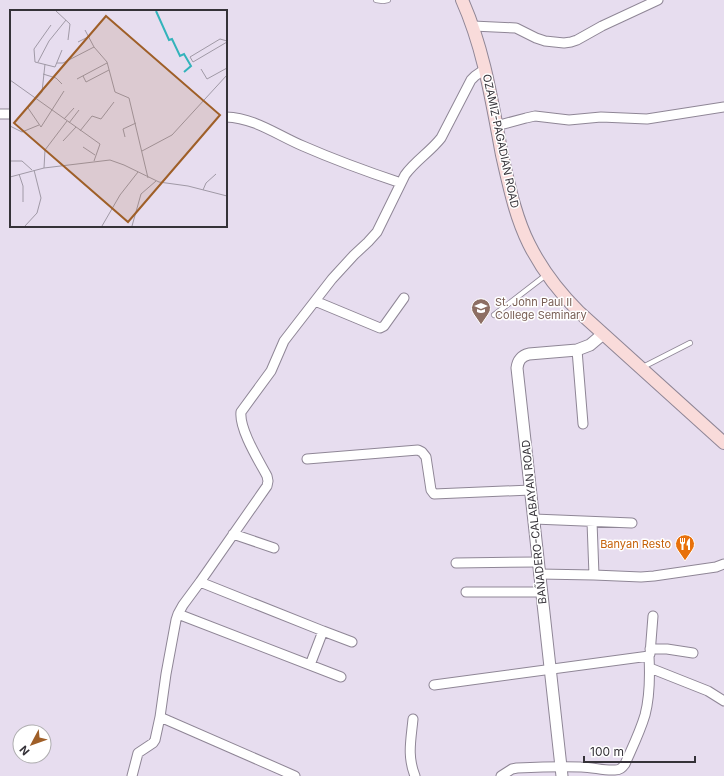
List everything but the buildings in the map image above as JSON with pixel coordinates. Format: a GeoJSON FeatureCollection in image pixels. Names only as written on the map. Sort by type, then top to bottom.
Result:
{"type":"FeatureCollection","features":[{"type":"Feature","properties":{"kind":"main road","name":"OZAMIZ-PAGADIAN ROAD"},"geometry":{"type":"LineString","coordinates":[[462,0],[473,26],[485,70],[508,183],[516,212],[529,244],[546,275],[564,297],[603,334],[724,443]]}},
{"type":"Feature","properties":{"kind":"street"},"geometry":{"type":"LineString","coordinates":[[473,26],[516,28],[545,41],[564,43],[577,40],[602,26],[658,0]]}},
{"type":"Feature","properties":{"kind":"street"},"geometry":{"type":"LineString","coordinates":[[135,775],[138,753],[154,742],[160,717],[166,674],[178,614],[267,486],[267,476],[250,444],[241,422],[241,412],[271,371],[284,341],[344,266],[377,232],[405,175],[410,168],[435,146],[441,138],[471,80],[485,70]]}},
{"type":"Feature","properties":{"kind":"street"},"geometry":{"type":"LineString","coordinates":[[496,126],[535,116],[569,120],[601,117],[646,119],[724,107]]}},
{"type":"Feature","properties":{"kind":"street"},"geometry":{"type":"LineString","coordinates":[[227,117],[240,118],[253,122],[303,146],[401,183]]}},
{"type":"Feature","properties":{"kind":"street"},"geometry":{"type":"LineString","coordinates":[[315,301],[380,328],[384,326],[404,298]]}},
{"type":"Feature","properties":{"kind":"street","name":"BAÑADERO-CALABAYAN ROAD"},"geometry":{"type":"LineString","coordinates":[[561,771],[517,368],[518,362],[524,355],[577,350],[590,345],[603,334]]}},
{"type":"Feature","properties":{"kind":"street"},"geometry":{"type":"LineString","coordinates":[[577,350],[583,424]]}},
{"type":"Feature","properties":{"kind":"street"},"geometry":{"type":"LineString","coordinates":[[307,459],[418,450],[426,456],[431,490],[434,494],[531,490]]}},
{"type":"Feature","properties":{"kind":"street"},"geometry":{"type":"LineString","coordinates":[[534,519],[632,523]]}},
{"type":"Feature","properties":{"kind":"street"},"geometry":{"type":"LineString","coordinates":[[592,522],[594,575]]}},
{"type":"Feature","properties":{"kind":"street"},"geometry":{"type":"LineString","coordinates":[[233,534],[274,548]]}},
{"type":"Feature","properties":{"kind":"street"},"geometry":{"type":"LineString","coordinates":[[456,563],[538,562]]}},
{"type":"Feature","properties":{"kind":"street"},"geometry":{"type":"LineString","coordinates":[[539,574],[627,577],[654,576],[716,567],[724,564]]}},
{"type":"Feature","properties":{"kind":"street"},"geometry":{"type":"LineString","coordinates":[[200,582],[352,642]]}},
{"type":"Feature","properties":{"kind":"street"},"geometry":{"type":"LineString","coordinates":[[466,592],[542,592]]}},
{"type":"Feature","properties":{"kind":"street"},"geometry":{"type":"LineString","coordinates":[[178,614],[341,677]]}},
{"type":"Feature","properties":{"kind":"street"},"geometry":{"type":"LineString","coordinates":[[501,776],[512,769],[517,768],[561,771],[584,767],[611,770],[622,769],[641,727],[645,714],[648,694],[653,616]]}},
{"type":"Feature","properties":{"kind":"street"},"geometry":{"type":"LineString","coordinates":[[310,665],[323,631]]}},
{"type":"Feature","properties":{"kind":"street"},"geometry":{"type":"LineString","coordinates":[[434,685],[550,669],[667,649],[693,653]]}},
{"type":"Feature","properties":{"kind":"street"},"geometry":{"type":"LineString","coordinates":[[650,668],[708,691],[724,701]]}},
{"type":"Feature","properties":{"kind":"street"},"geometry":{"type":"LineString","coordinates":[[160,717],[296,776]]}},
{"type":"Feature","properties":{"kind":"street"},"geometry":{"type":"LineString","coordinates":[[413,719],[410,755],[415,776]]}},
{"type":"Feature","properties":{"kind":"lane"},"geometry":{"type":"LineString","coordinates":[[376,0],[388,0]]}},
{"type":"Feature","properties":{"kind":"lane"},"geometry":{"type":"LineString","coordinates":[[494,315],[546,275]]}},
{"type":"Feature","properties":{"kind":"lane"},"geometry":{"type":"LineString","coordinates":[[640,368],[690,343]]}},
{"type":"Feature","properties":{"kind":"place","name":"St. John Paul II College Seminary"},"geometry":{"type":"Point","coordinates":[481,325]}},
{"type":"Feature","properties":{"kind":"place","name":"Banyan Resto"},"geometry":{"type":"Point","coordinates":[685,561]}}]}
